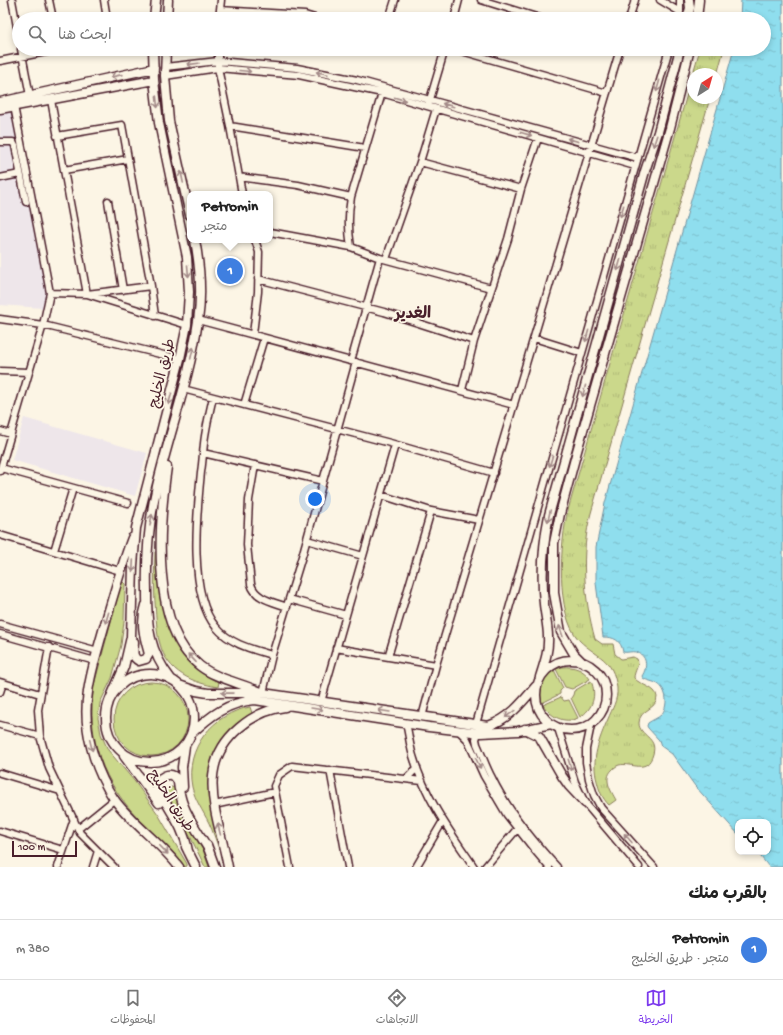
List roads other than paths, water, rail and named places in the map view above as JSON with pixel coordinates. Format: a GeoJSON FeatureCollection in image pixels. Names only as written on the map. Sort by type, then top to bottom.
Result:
{"type":"FeatureCollection","features":[{"type":"Feature","properties":{"kind":"main road"},"geometry":{"type":"LineString","coordinates":[[155,12],[156,0]]}},
{"type":"Feature","properties":{"kind":"main road"},"geometry":{"type":"LineString","coordinates":[[167,12],[168,0]]}},
{"type":"Feature","properties":{"kind":"main road"},"geometry":{"type":"LineString","coordinates":[[689,0],[689,12]]}},
{"type":"Feature","properties":{"kind":"main road"},"geometry":{"type":"LineString","coordinates":[[698,12],[699,0]]}},
{"type":"Feature","properties":{"kind":"main road","name":"طريق الخليج"},"geometry":{"type":"LineString","coordinates":[[110,699],[124,667],[131,637],[133,566],[136,528],[180,359],[187,325],[189,292],[187,257],[159,123],[154,80],[154,56]]}},
{"type":"Feature","properties":{"kind":"main road"},"geometry":{"type":"LineString","coordinates":[[166,56],[165,71],[169,121],[187,202]]}},
{"type":"Feature","properties":{"kind":"main road"},"geometry":{"type":"LineString","coordinates":[[179,685],[196,691],[208,693],[263,693],[488,726],[497,723],[510,715],[519,707],[536,686],[546,658],[548,638],[542,571],[543,545],[549,515],[678,56]]}},
{"type":"Feature","properties":{"kind":"main road"},"geometry":{"type":"LineString","coordinates":[[583,663],[574,654],[561,632],[554,593],[554,543],[560,514],[577,451],[666,143],[688,56]]}},
{"type":"Feature","properties":{"kind":"main road"},"geometry":{"type":"LineString","coordinates":[[0,102],[154,68]]}},
{"type":"Feature","properties":{"kind":"main road"},"geometry":{"type":"LineString","coordinates":[[0,109],[154,80]]}},
{"type":"Feature","properties":{"kind":"main road","name":"طريق الخليج"},"geometry":{"type":"LineString","coordinates":[[171,679],[158,659],[151,642],[147,602],[146,568],[149,534],[157,486],[193,352],[198,320],[200,278],[196,243]]}},
{"type":"Feature","properties":{"kind":"main road"},"geometry":{"type":"LineString","coordinates":[[172,432],[162,502],[161,536],[164,590],[172,625],[184,649],[201,667],[212,673],[263,693]]}},
{"type":"Feature","properties":{"kind":"main road"},"geometry":{"type":"LineString","coordinates":[[136,528],[120,571],[95,661],[87,699],[89,736],[97,767],[105,784],[115,799],[126,813],[165,851],[179,867]]}},
{"type":"Feature","properties":{"kind":"main road"},"geometry":{"type":"LineString","coordinates":[[132,601],[134,616],[133,656],[139,661],[146,659],[149,654],[145,641],[142,616],[147,602]]}},
{"type":"Feature","properties":{"kind":"main road"},"geometry":{"type":"LineString","coordinates":[[536,686],[535,696],[537,706],[542,716],[554,726],[568,731],[580,730],[590,725],[599,717],[605,706],[606,694],[604,683],[598,672],[589,665],[578,661],[566,660],[556,663],[547,669],[540,677]]}},
{"type":"Feature","properties":{"kind":"main road"},"geometry":{"type":"LineString","coordinates":[[152,673],[171,679],[184,690],[190,698],[194,708],[195,719],[191,734],[185,746],[170,758],[158,762],[144,762],[131,758],[120,750],[111,740],[106,727],[106,713],[110,699],[117,688],[127,680],[139,675],[152,673]]}},
{"type":"Feature","properties":{"kind":"main road"},"geometry":{"type":"LineString","coordinates":[[191,734],[218,712],[240,702],[262,701],[478,733],[505,732],[554,726]]}},
{"type":"Feature","properties":{"kind":"main road"},"geometry":{"type":"LineString","coordinates":[[228,867],[214,805],[212,782],[219,753],[232,734],[250,718],[270,710],[297,706]]}},
{"type":"Feature","properties":{"kind":"main road"},"geometry":{"type":"LineString","coordinates":[[525,729],[538,736],[562,776],[585,803]]}},
{"type":"Feature","properties":{"kind":"main road","name":"طريق الخليج"},"geometry":{"type":"LineString","coordinates":[[185,746],[182,767],[184,793],[201,828],[215,867]]}},
{"type":"Feature","properties":{"kind":"main road","name":"طريق الخليج"},"geometry":{"type":"LineString","coordinates":[[120,750],[157,798],[196,867]]}},
{"type":"Feature","properties":{"kind":"main road"},"geometry":{"type":"LineString","coordinates":[[188,851],[186,840],[181,828],[157,790],[158,781],[163,776],[174,776],[178,780],[183,805],[189,818],[209,850]]}},
{"type":"Feature","properties":{"kind":"street"},"geometry":{"type":"LineString","coordinates":[[12,0],[14,12]]}},
{"type":"Feature","properties":{"kind":"street"},"geometry":{"type":"LineString","coordinates":[[49,0],[51,12]]}},
{"type":"Feature","properties":{"kind":"street"},"geometry":{"type":"LineString","coordinates":[[104,0],[106,12]]}},
{"type":"Feature","properties":{"kind":"street"},"geometry":{"type":"LineString","coordinates":[[221,0],[220,10],[248,12]]}},
{"type":"Feature","properties":{"kind":"street"},"geometry":{"type":"LineString","coordinates":[[391,12],[395,0]]}},
{"type":"Feature","properties":{"kind":"street"},"geometry":{"type":"LineString","coordinates":[[456,12],[459,0]]}},
{"type":"Feature","properties":{"kind":"street"},"geometry":{"type":"LineString","coordinates":[[481,0],[520,12]]}},
{"type":"Feature","properties":{"kind":"street"},"geometry":{"type":"LineString","coordinates":[[631,12],[635,0]]}},
{"type":"Feature","properties":{"kind":"street"},"geometry":{"type":"LineString","coordinates":[[660,0],[680,12]]}},
{"type":"Feature","properties":{"kind":"street"},"geometry":{"type":"LineString","coordinates":[[680,0],[680,12]]}},
{"type":"Feature","properties":{"kind":"street"},"geometry":{"type":"LineString","coordinates":[[0,61],[22,56],[30,96]]}},
{"type":"Feature","properties":{"kind":"street"},"geometry":{"type":"LineString","coordinates":[[218,56],[218,68],[241,191]]}},
{"type":"Feature","properties":{"kind":"street"},"geometry":{"type":"LineString","coordinates":[[428,107],[443,56]]}},
{"type":"Feature","properties":{"kind":"street"},"geometry":{"type":"LineString","coordinates":[[479,56],[607,93]]}},
{"type":"Feature","properties":{"kind":"street"},"geometry":{"type":"LineString","coordinates":[[422,717],[436,665],[618,56]]}},
{"type":"Feature","properties":{"kind":"street"},"geometry":{"type":"LineString","coordinates":[[476,724],[667,56]]}},
{"type":"Feature","properties":{"kind":"street"},"geometry":{"type":"LineString","coordinates":[[165,71],[218,60],[297,68],[357,80],[638,158]]}},
{"type":"Feature","properties":{"kind":"street"},"geometry":{"type":"LineString","coordinates":[[165,71],[218,68],[299,75],[382,93],[635,166]]}},
{"type":"Feature","properties":{"kind":"street"},"geometry":{"type":"LineString","coordinates":[[351,247],[348,221],[351,197],[382,93]]}},
{"type":"Feature","properties":{"kind":"street"},"geometry":{"type":"LineString","coordinates":[[51,100],[87,294]]}},
{"type":"Feature","properties":{"kind":"street"},"geometry":{"type":"LineString","coordinates":[[14,106],[50,293],[43,325],[0,470],[128,503]]}},
{"type":"Feature","properties":{"kind":"street"},"geometry":{"type":"LineString","coordinates":[[263,693],[272,655],[307,540],[338,430],[367,308],[383,258],[420,162],[436,109]]}},
{"type":"Feature","properties":{"kind":"street"},"geometry":{"type":"LineString","coordinates":[[58,136],[122,125],[155,316]]}},
{"type":"Feature","properties":{"kind":"street"},"geometry":{"type":"LineString","coordinates":[[230,126],[365,148]]}},
{"type":"Feature","properties":{"kind":"street"},"geometry":{"type":"LineString","coordinates":[[462,390],[474,341],[508,240],[521,189],[538,138]]}},
{"type":"Feature","properties":{"kind":"street"},"geometry":{"type":"LineString","coordinates":[[0,142],[13,142],[15,146],[26,202]]}},
{"type":"Feature","properties":{"kind":"street"},"geometry":{"type":"LineString","coordinates":[[64,170],[128,159]]}},
{"type":"Feature","properties":{"kind":"street"},"geometry":{"type":"LineString","coordinates":[[420,162],[521,189]]}},
{"type":"Feature","properties":{"kind":"street"},"geometry":{"type":"LineString","coordinates":[[0,178],[20,174]]}},
{"type":"Feature","properties":{"kind":"street"},"geometry":{"type":"LineString","coordinates":[[239,177],[298,185],[351,197]]}},
{"type":"Feature","properties":{"kind":"street"},"geometry":{"type":"LineString","coordinates":[[108,201],[122,290]]}},
{"type":"Feature","properties":{"kind":"street"},"geometry":{"type":"LineString","coordinates":[[273,233],[351,247],[383,258],[491,288]]}},
{"type":"Feature","properties":{"kind":"street"},"geometry":{"type":"LineString","coordinates":[[252,334],[258,279],[259,252],[256,243]]}},
{"type":"Feature","properties":{"kind":"street"},"geometry":{"type":"LineString","coordinates":[[258,279],[367,308],[474,341]]}},
{"type":"Feature","properties":{"kind":"street"},"geometry":{"type":"LineString","coordinates":[[50,293],[87,294],[151,286]]}},
{"type":"Feature","properties":{"kind":"street"},"geometry":{"type":"LineString","coordinates":[[87,294],[187,325]]}},
{"type":"Feature","properties":{"kind":"street"},"geometry":{"type":"LineString","coordinates":[[0,319],[43,325],[180,359]]}},
{"type":"Feature","properties":{"kind":"street"},"geometry":{"type":"LineString","coordinates":[[198,320],[514,404]]}},
{"type":"Feature","properties":{"kind":"street"},"geometry":{"type":"LineString","coordinates":[[244,405],[264,338]]}},
{"type":"Feature","properties":{"kind":"street"},"geometry":{"type":"LineString","coordinates":[[534,338],[582,353]]}},
{"type":"Feature","properties":{"kind":"street"},"geometry":{"type":"LineString","coordinates":[[0,371],[29,372]]}},
{"type":"Feature","properties":{"kind":"street"},"geometry":{"type":"LineString","coordinates":[[183,389],[395,445],[494,473]]}},
{"type":"Feature","properties":{"kind":"street"},"geometry":{"type":"LineString","coordinates":[[213,397],[205,436],[197,518],[199,582],[203,603],[208,616],[224,635],[236,643],[272,655]]}},
{"type":"Feature","properties":{"kind":"street"},"geometry":{"type":"LineString","coordinates":[[0,431],[11,434]]}},
{"type":"Feature","properties":{"kind":"street"},"geometry":{"type":"LineString","coordinates":[[320,702],[395,445]]}},
{"type":"Feature","properties":{"kind":"street"},"geometry":{"type":"LineString","coordinates":[[203,453],[323,481]]}},
{"type":"Feature","properties":{"kind":"street"},"geometry":{"type":"LineString","coordinates":[[255,465],[249,500],[247,545],[251,584],[253,590],[259,596],[287,607]]}},
{"type":"Feature","properties":{"kind":"street"},"geometry":{"type":"LineString","coordinates":[[54,551],[73,488]]}},
{"type":"Feature","properties":{"kind":"street"},"geometry":{"type":"LineString","coordinates":[[381,495],[431,511],[480,520]]}},
{"type":"Feature","properties":{"kind":"street"},"geometry":{"type":"LineString","coordinates":[[388,657],[431,511]]}},
{"type":"Feature","properties":{"kind":"street"},"geometry":{"type":"LineString","coordinates":[[0,535],[120,571]]}},
{"type":"Feature","properties":{"kind":"street"},"geometry":{"type":"LineString","coordinates":[[307,540],[363,556]]}},
{"type":"Feature","properties":{"kind":"street"},"geometry":{"type":"LineString","coordinates":[[289,600],[346,615]]}},
{"type":"Feature","properties":{"kind":"street"},"geometry":{"type":"LineString","coordinates":[[0,624],[98,651]]}},
{"type":"Feature","properties":{"kind":"street"},"geometry":{"type":"LineString","coordinates":[[0,634],[95,661]]}},
{"type":"Feature","properties":{"kind":"street"},"geometry":{"type":"LineString","coordinates":[[49,647],[38,710],[40,736],[49,768],[80,833],[114,867]]}},
{"type":"Feature","properties":{"kind":"street"},"geometry":{"type":"LineString","coordinates":[[336,648],[436,665]]}},
{"type":"Feature","properties":{"kind":"street"},"geometry":{"type":"LineString","coordinates":[[0,692],[1,682],[40,694]]}},
{"type":"Feature","properties":{"kind":"street"},"geometry":{"type":"LineString","coordinates":[[406,723],[414,759],[422,781],[443,821],[474,867]]}},
{"type":"Feature","properties":{"kind":"street"},"geometry":{"type":"LineString","coordinates":[[0,724],[40,736]]}},
{"type":"Feature","properties":{"kind":"street"},"geometry":{"type":"LineString","coordinates":[[590,725],[586,749],[586,762],[594,795],[602,808],[654,867]]}},
{"type":"Feature","properties":{"kind":"street"},"geometry":{"type":"LineString","coordinates":[[554,726],[574,782],[585,803],[639,867]]}},
{"type":"Feature","properties":{"kind":"street"},"geometry":{"type":"LineString","coordinates":[[458,730],[467,739],[484,776],[507,815],[549,867]]}},
{"type":"Feature","properties":{"kind":"street"},"geometry":{"type":"LineString","coordinates":[[478,733],[476,739],[477,744],[492,778],[506,803],[522,826],[556,867]]}},
{"type":"Feature","properties":{"kind":"street"},"geometry":{"type":"LineString","coordinates":[[290,867],[274,786],[279,775],[292,766],[422,781]]}},
{"type":"Feature","properties":{"kind":"street"},"geometry":{"type":"LineString","coordinates":[[406,779],[417,768]]}},
{"type":"Feature","properties":{"kind":"street"},"geometry":{"type":"LineString","coordinates":[[330,770],[348,867]]}},
{"type":"Feature","properties":{"kind":"street"},"geometry":{"type":"LineString","coordinates":[[0,773],[60,791]]}},
{"type":"Feature","properties":{"kind":"street"},"geometry":{"type":"LineString","coordinates":[[214,805],[275,792]]}},
{"type":"Feature","properties":{"kind":"street"},"geometry":{"type":"LineString","coordinates":[[78,829],[115,799]]}},
{"type":"Feature","properties":{"kind":"street"},"geometry":{"type":"LineString","coordinates":[[58,867],[74,819]]}},
{"type":"Feature","properties":{"kind":"street"},"geometry":{"type":"LineString","coordinates":[[416,867],[443,821]]}},
{"type":"Feature","properties":{"kind":"street"},"geometry":{"type":"LineString","coordinates":[[485,867],[518,828]]}},
{"type":"Feature","properties":{"kind":"street"},"geometry":{"type":"LineString","coordinates":[[0,831],[63,850]]}},
{"type":"Feature","properties":{"kind":"street"},"geometry":{"type":"LineString","coordinates":[[93,867],[98,851]]}},
{"type":"Feature","properties":{"kind":"water"},"geometry":{"type":"Polygon","coordinates":[[[741,0],[783,0],[783,867],[769,867],[759,855],[771,855],[771,819],[735,819],[735,831],[695,786],[672,754],[661,746],[659,740],[648,728],[648,723],[660,716],[664,711],[666,703],[665,694],[658,684],[643,678],[642,676],[646,665],[640,654],[636,652],[623,652],[619,642],[614,639],[603,637],[596,583],[596,547],[605,503],[718,104],[723,104],[723,88],[732,56],[771,56],[771,12],[740,12],[741,0]]]}},
{"type":"Feature","properties":{"kind":"place","name":"Petromin"},"geometry":{"type":"Point","coordinates":[230,271]}},
{"type":"Feature","properties":{"kind":"district","name":"الغدير"},"geometry":{"type":"Point","coordinates":[413,312]}}]}
